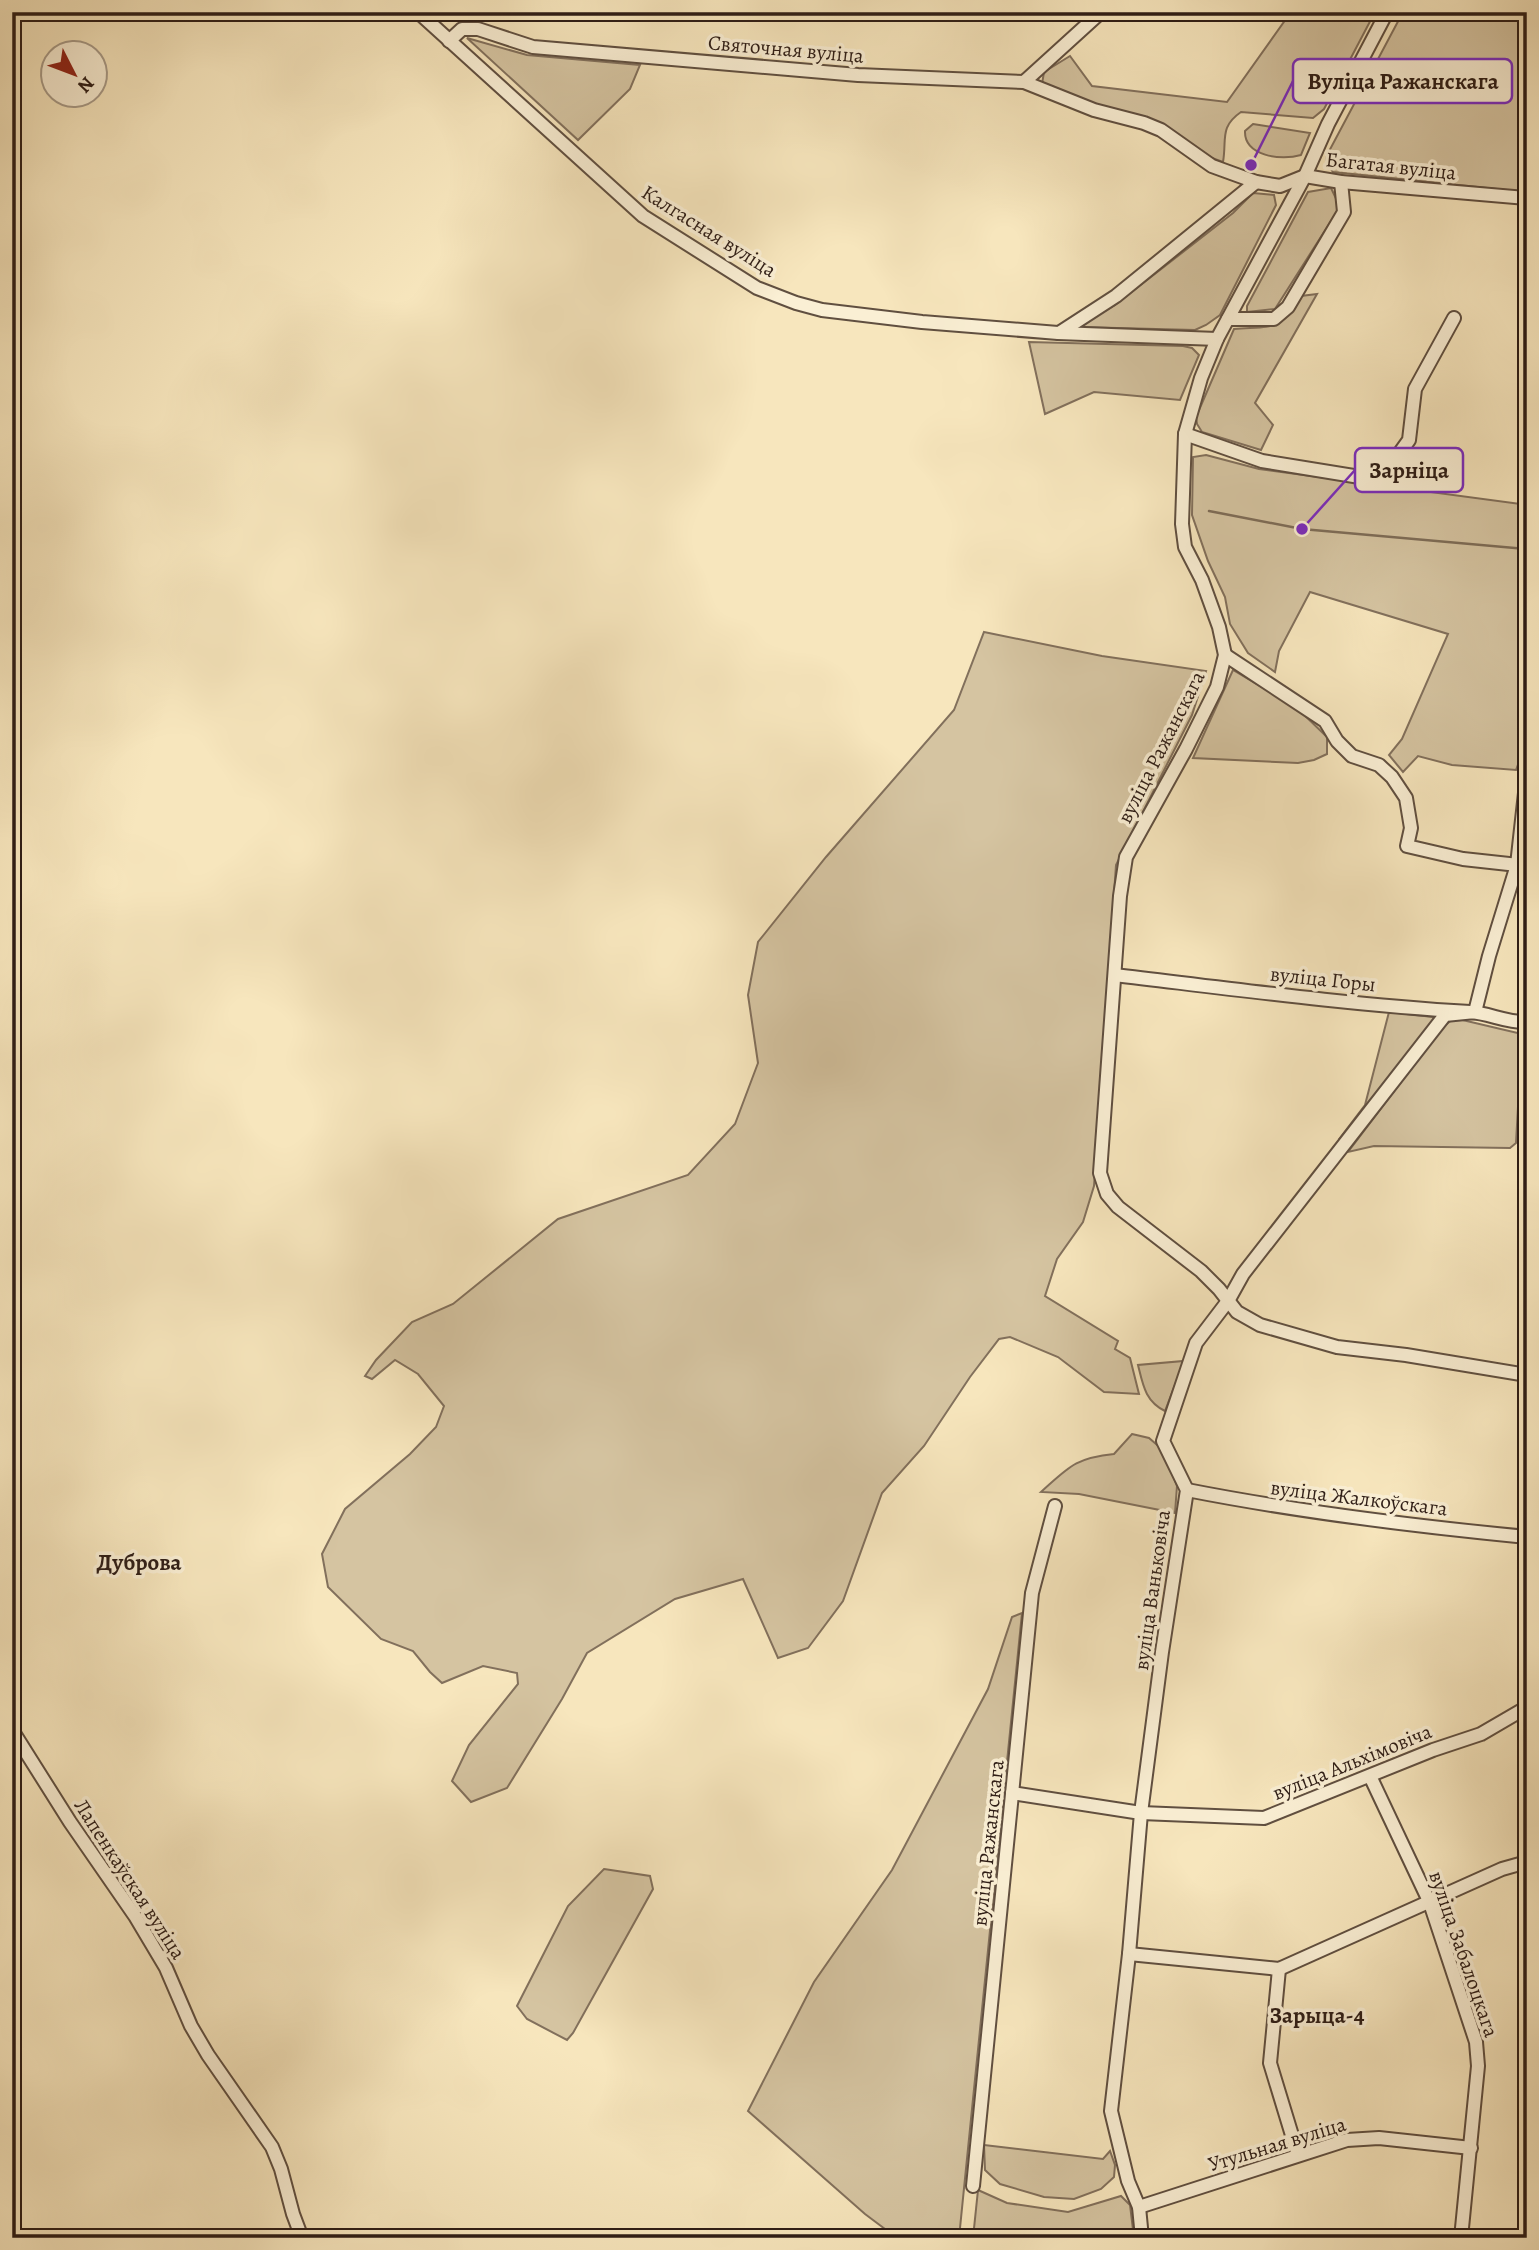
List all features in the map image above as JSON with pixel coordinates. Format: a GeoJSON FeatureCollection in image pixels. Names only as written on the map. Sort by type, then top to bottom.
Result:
{"type":"FeatureCollection","features":[{"type":"Feature","properties":{"kind":"street","name":"Калгасная вуліца"},"geometry":{"type":"LineString","coordinates":[[418,12],[643,216],[757,288],[822,310],[922,322],[1058,334],[1217,339]]}},
{"type":"Feature","properties":{"kind":"street"},"geometry":{"type":"LineString","coordinates":[[1024,82],[1101,12]]}},
{"type":"Feature","properties":{"kind":"street","name":"вуліца Ражанскага"},"geometry":{"type":"LineString","coordinates":[[1228,1301],[1201,1271],[1118,1207],[1107,1194],[1100,1173],[1120,896],[1126,857],[1217,687],[1224,655],[1219,627],[1185,547],[1182,524],[1185,434],[1201,378],[1217,339],[1305,176],[1328,124],[1387,12]]}},
{"type":"Feature","properties":{"kind":"street","name":"Святочная вуліца"},"geometry":{"type":"LineString","coordinates":[[449,41],[462,29],[478,29],[533,47],[858,75],[1024,82]]}},
{"type":"Feature","properties":{"kind":"street","name":"Багатая вуліца"},"geometry":{"type":"LineString","coordinates":[[1024,82],[1094,110],[1144,123],[1161,131],[1212,166],[1256,182],[1280,186],[1305,176],[1341,182],[1527,198]]}},
{"type":"Feature","properties":{"kind":"street"},"geometry":{"type":"LineString","coordinates":[[1058,334],[1116,296],[1256,182]]}},
{"type":"Feature","properties":{"kind":"street"},"geometry":{"type":"LineString","coordinates":[[1228,319],[1274,320],[1288,307],[1344,212],[1341,182]]}},
{"type":"Feature","properties":{"kind":"street"},"geometry":{"type":"LineString","coordinates":[[1185,434],[1262,461],[1366,478],[1391,465],[1409,440],[1415,389],[1454,318]]}},
{"type":"Feature","properties":{"kind":"street"},"geometry":{"type":"LineString","coordinates":[[1224,655],[1325,721],[1337,741],[1352,756],[1379,765],[1392,777],[1406,798],[1411,828],[1407,846],[1463,859],[1522,865]]}},
{"type":"Feature","properties":{"kind":"street"},"geometry":{"type":"LineString","coordinates":[[1475,1012],[1489,956],[1522,865],[1527,775]]}},
{"type":"Feature","properties":{"kind":"street","name":"вуліца Горы"},"geometry":{"type":"LineString","coordinates":[[1115,975],[1275,994],[1475,1012],[1516,1023],[1527,1022]]}},
{"type":"Feature","properties":{"kind":"street","name":"вуліца Ваньковіча"},"geometry":{"type":"LineString","coordinates":[[1142,2238],[1139,2207],[1128,2181],[1111,2111],[1129,1954],[1141,1813],[1187,1490],[1163,1441],[1196,1343],[1228,1301],[1243,1275],[1445,1015],[1475,1012]]}},
{"type":"Feature","properties":{"kind":"street"},"geometry":{"type":"LineString","coordinates":[[1228,1301],[1237,1312],[1260,1325],[1336,1347],[1406,1355],[1527,1376]]}},
{"type":"Feature","properties":{"kind":"street","name":"вуліца Жалкоўскага"},"geometry":{"type":"LineString","coordinates":[[1187,1490],[1268,1506],[1527,1537]]}},
{"type":"Feature","properties":{"kind":"street","name":"вуліца Ражанскага"},"geometry":{"type":"LineString","coordinates":[[973,2186],[1032,1592],[1055,1506]]}},
{"type":"Feature","properties":{"kind":"street","name":"вуліца Альхімовіча"},"geometry":{"type":"LineString","coordinates":[[1012,1793],[1141,1813],[1264,1818],[1433,1750],[1480,1734],[1524,1709],[1527,1701]]}},
{"type":"Feature","properties":{"kind":"street","name":"Лапенкаўская вуліца"},"geometry":{"type":"LineString","coordinates":[[12,1730],[141,1927],[166,1968],[191,2026],[272,2147],[302,2238]]}},
{"type":"Feature","properties":{"kind":"street","name":"вуліца Забалоцкага"},"geometry":{"type":"LineString","coordinates":[[1370,1776],[1430,1903],[1476,2042],[1478,2066],[1461,2238]]}},
{"type":"Feature","properties":{"kind":"street"},"geometry":{"type":"LineString","coordinates":[[1129,1954],[1279,1969],[1502,1869],[1527,1862]]}},
{"type":"Feature","properties":{"kind":"street"},"geometry":{"type":"LineString","coordinates":[[1279,1969],[1270,2063],[1298,2155]]}},
{"type":"Feature","properties":{"kind":"street","name":"Утульная вуліца"},"geometry":{"type":"LineString","coordinates":[[1139,2207],[1347,2140],[1379,2138],[1471,2148]]}},
{"type":"Feature","properties":{"kind":"shaded area"},"geometry":{"type":"Polygon","coordinates":[[[1291,12],[1375,12],[1324,109],[1313,118],[1241,112],[1229,123],[1225,134],[1223,162],[1212,158],[1160,123],[1089,104],[1042,84],[1044,72],[1070,56],[1092,86],[1227,102],[1291,12]]]}},
{"type":"Feature","properties":{"kind":"shaded area"},"geometry":{"type":"Polygon","coordinates":[[[1403,12],[1527,12],[1527,192],[1333,172],[1326,162],[1327,155],[1403,12]]]}},
{"type":"Feature","properties":{"kind":"shaded area"},"geometry":{"type":"Polygon","coordinates":[[[467,38],[527,55],[640,65],[630,89],[578,140],[467,38]]]}},
{"type":"Feature","properties":{"kind":"shaded area"},"geometry":{"type":"Polygon","coordinates":[[[1253,124],[1310,133],[1301,155],[1274,157],[1257,151],[1246,139],[1245,131],[1253,124]]]}},
{"type":"Feature","properties":{"kind":"shaded area"},"geometry":{"type":"Polygon","coordinates":[[[1331,188],[1340,207],[1275,309],[1247,312],[1247,306],[1308,192],[1331,188]]]}},
{"type":"Feature","properties":{"kind":"shaded area"},"geometry":{"type":"Polygon","coordinates":[[[1253,193],[1274,195],[1276,205],[1220,315],[1195,330],[1078,327],[1115,305],[1233,213],[1253,193]]]}},
{"type":"Feature","properties":{"kind":"shaded area"},"geometry":{"type":"Polygon","coordinates":[[[1317,294],[1255,403],[1273,425],[1261,450],[1202,432],[1196,417],[1234,329],[1274,325],[1286,316],[1301,296],[1317,294]]]}},
{"type":"Feature","properties":{"kind":"shaded area"},"geometry":{"type":"Polygon","coordinates":[[[1029,342],[1183,346],[1192,348],[1199,355],[1180,400],[1094,392],[1045,414],[1029,342]]]}},
{"type":"Feature","properties":{"kind":"shaded area"},"geometry":{"type":"Polygon","coordinates":[[[1206,455],[1259,469],[1527,505],[1527,740],[1516,770],[1452,765],[1418,756],[1403,772],[1389,755],[1402,739],[1448,634],[1310,592],[1279,651],[1275,672],[1248,653],[1230,624],[1225,597],[1208,561],[1192,515],[1193,457],[1206,455]]]}},
{"type":"Feature","properties":{"kind":"shaded area"},"geometry":{"type":"Polygon","coordinates":[[[984,632],[1102,656],[1206,671],[1192,715],[1116,865],[1094,1186],[1083,1222],[1057,1259],[1045,1296],[1118,1341],[1115,1349],[1130,1358],[1139,1394],[1104,1392],[1058,1357],[1010,1337],[999,1339],[924,1446],[882,1493],[843,1601],[808,1648],[778,1658],[743,1579],[675,1599],[587,1653],[507,1788],[471,1802],[452,1781],[469,1745],[518,1684],[517,1673],[483,1666],[442,1683],[413,1651],[381,1639],[328,1587],[322,1554],[345,1509],[410,1454],[436,1427],[444,1406],[418,1374],[395,1360],[372,1379],[365,1376],[376,1360],[412,1322],[453,1304],[558,1219],[688,1175],[735,1124],[758,1063],[748,995],[758,942],[826,857],[954,710],[984,632]]]}},
{"type":"Feature","properties":{"kind":"shaded area"},"geometry":{"type":"Polygon","coordinates":[[[1233,670],[1297,708],[1327,737],[1327,754],[1298,763],[1193,758],[1233,670]]]}},
{"type":"Feature","properties":{"kind":"shaded area"},"geometry":{"type":"Polygon","coordinates":[[[1389,1012],[1433,1017],[1435,1022],[1345,1138],[1340,1138],[1365,1105],[1389,1012]]]}},
{"type":"Feature","properties":{"kind":"shaded area"},"geometry":{"type":"Polygon","coordinates":[[[1454,1018],[1522,1034],[1516,1143],[1510,1148],[1374,1146],[1348,1152],[1443,1027],[1454,1018]]]}},
{"type":"Feature","properties":{"kind":"shaded area"},"geometry":{"type":"Polygon","coordinates":[[[1184,1361],[1165,1411],[1149,1397],[1138,1365],[1184,1361]]]}},
{"type":"Feature","properties":{"kind":"shaded area"},"geometry":{"type":"Polygon","coordinates":[[[1132,1434],[1149,1438],[1163,1450],[1177,1486],[1175,1513],[1079,1494],[1041,1492],[1073,1465],[1090,1458],[1114,1454],[1132,1434]]]}},
{"type":"Feature","properties":{"kind":"shaded area"},"geometry":{"type":"Polygon","coordinates":[[[1022,1613],[959,2238],[897,2238],[865,2214],[748,2111],[814,1982],[892,1870],[988,1689],[1012,1617],[1022,1613]]]}},
{"type":"Feature","properties":{"kind":"shaded area"},"geometry":{"type":"Polygon","coordinates":[[[604,1869],[650,1876],[653,1889],[567,2040],[527,2019],[517,2006],[568,1906],[604,1869]]]}},
{"type":"Feature","properties":{"kind":"shaded area"},"geometry":{"type":"Polygon","coordinates":[[[984,2145],[1103,2159],[1110,2151],[1115,2165],[1114,2177],[1101,2189],[1074,2199],[1044,2197],[1000,2184],[985,2170],[984,2145]]]}},
{"type":"Feature","properties":{"kind":"shaded area"},"geometry":{"type":"Polygon","coordinates":[[[978,2190],[1007,2203],[1068,2212],[1121,2196],[1130,2205],[1134,2238],[973,2238],[978,2190]]]}},
{"type":"Feature","properties":{"kind":"waterway"},"geometry":{"type":"LineString","coordinates":[[1209,511],[1302,529],[1527,549]]}},
{"type":"Feature","properties":{"kind":"place","name":"Вуліца Ражанскага"},"geometry":{"type":"Point","coordinates":[1251,165]}},
{"type":"Feature","properties":{"kind":"place","name":"Зарніца"},"geometry":{"type":"Point","coordinates":[1302,529]}},
{"type":"Feature","properties":{"kind":"district","name":"Дуброва"},"geometry":{"type":"Point","coordinates":[139,1562]}},
{"type":"Feature","properties":{"kind":"district","name":"Зарыца-4"},"geometry":{"type":"Point","coordinates":[1317,2015]}}]}
